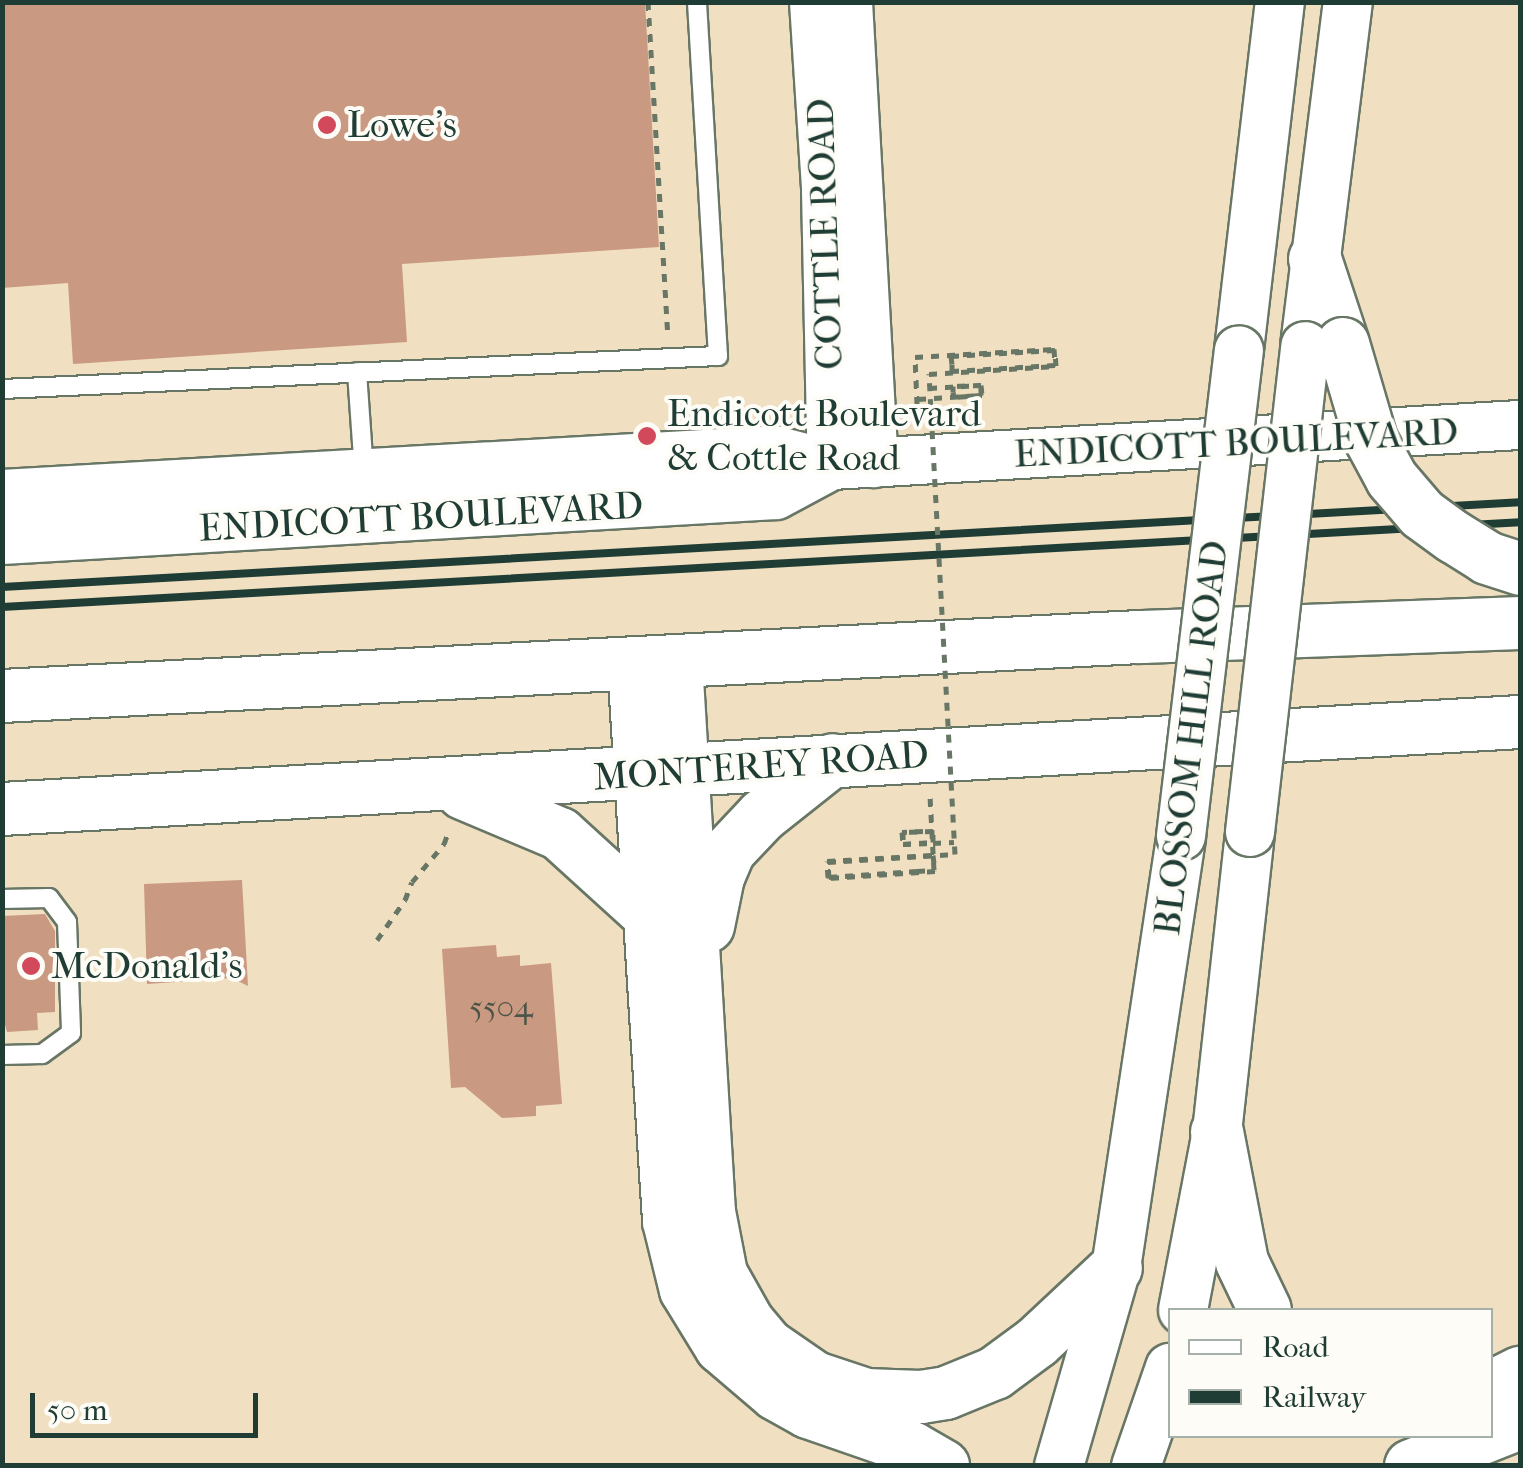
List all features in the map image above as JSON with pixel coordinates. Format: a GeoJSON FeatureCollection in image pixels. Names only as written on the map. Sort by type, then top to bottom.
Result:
{"type":"FeatureCollection","features":[{"type":"Feature","properties":{"kind":"main road","name":"COTTLE ROAD"},"geometry":{"type":"LineString","coordinates":[[814,2],[826,190],[852,464]]}},
{"type":"Feature","properties":{"kind":"main road","name":"COTTLE ROAD"},"geometry":{"type":"LineString","coordinates":[[848,2],[862,186],[852,464]]}},
{"type":"Feature","properties":{"kind":"main road"},"geometry":{"type":"LineString","coordinates":[[1250,2],[1262,160]]}},
{"type":"Feature","properties":{"kind":"main road","name":"BLOSSOM HILL ROAD"},"geometry":{"type":"LineString","coordinates":[[1059,1466],[1116,1268],[1181,836],[1280,2]]}},
{"type":"Feature","properties":{"kind":"main road"},"geometry":{"type":"LineString","coordinates":[[1348,2],[1315,259],[1324,345],[1392,479],[1422,514],[1487,558],[1520,570]]}},
{"type":"Feature","properties":{"kind":"main road","name":"BLOSSOM HILL ROAD"},"geometry":{"type":"LineString","coordinates":[[1184,1308],[1216,1132],[1250,832],[1324,345]]}},
{"type":"Feature","properties":{"kind":"main road","name":"ENDICOTT BOULEVARD"},"geometry":{"type":"LineString","coordinates":[[2,494],[774,450],[852,464],[1520,426]]}},
{"type":"Feature","properties":{"kind":"main road","name":"ENDICOTT BOULEVARD"},"geometry":{"type":"LineString","coordinates":[[2,540],[776,496],[852,464]]}},
{"type":"Feature","properties":{"kind":"main road"},"geometry":{"type":"LineString","coordinates":[[2,696],[1160,636],[1520,623]]}},
{"type":"Feature","properties":{"kind":"main road"},"geometry":{"type":"LineString","coordinates":[[655,663],[662,772],[696,982],[713,1245],[734,1301],[767,1344],[790,1363],[815,1378],[866,1395],[892,1398],[946,1393],[984,1379],[1018,1358],[1116,1268]]}},
{"type":"Feature","properties":{"kind":"main road","name":"MONTEREY ROAD"},"geometry":{"type":"LineString","coordinates":[[2,809],[448,810],[662,772],[1520,722]]}},
{"type":"Feature","properties":{"kind":"main road"},"geometry":{"type":"LineString","coordinates":[[696,982],[718,876],[729,851],[743,832],[833,760]]}},
{"type":"Feature","properties":{"kind":"main road"},"geometry":{"type":"LineString","coordinates":[[662,772],[650,916],[669,1221],[675,1258],[700,1319],[746,1372],[808,1412],[912,1448],[942,1466]]}},
{"type":"Feature","properties":{"kind":"main road"},"geometry":{"type":"LineString","coordinates":[[448,810],[560,834],[650,916]]}},
{"type":"Feature","properties":{"kind":"main road"},"geometry":{"type":"LineString","coordinates":[[1216,1132],[1242,1262],[1264,1308]]}},
{"type":"Feature","properties":{"kind":"main road"},"geometry":{"type":"LineString","coordinates":[[1493,1386],[1520,1373]]}},
{"type":"Feature","properties":{"kind":"main road"},"geometry":{"type":"LineString","coordinates":[[1136,1466],[1168,1374]]}},
{"type":"Feature","properties":{"kind":"main road"},"geometry":{"type":"LineString","coordinates":[[1493,1434],[1520,1423]]}},
{"type":"Feature","properties":{"kind":"main road"},"geometry":{"type":"LineString","coordinates":[[1412,1466],[1482,1438]]}},
{"type":"Feature","properties":{"kind":"lane"},"geometry":{"type":"LineString","coordinates":[[2,388],[718,356],[697,2]]}},
{"type":"Feature","properties":{"kind":"lane"},"geometry":{"type":"LineString","coordinates":[[357,372],[364,474]]}},
{"type":"Feature","properties":{"kind":"lane"},"geometry":{"type":"LineString","coordinates":[[2,900],[49,898],[67,922],[71,1033],[42,1054],[2,1055]]}},
{"type":"Feature","properties":{"kind":"path"},"geometry":{"type":"LineString","coordinates":[[648,2],[669,358]]}},
{"type":"Feature","properties":{"kind":"path"},"geometry":{"type":"LineString","coordinates":[[929,388],[942,388],[956,386],[981,385],[982,395],[954,397],[954,392],[953,386],[981,385],[982,395],[966,396],[950,397],[917,401],[915,357],[1054,350],[1055,365],[952,371],[951,356],[1038,351],[1056,350],[1056,366],[928,374],[929,388],[954,842],[955,854],[937,855],[919,856],[828,862],[830,878],[935,871],[934,863],[934,854],[828,861],[828,877],[846,876],[899,872],[934,870],[932,830],[930,797]]}},
{"type":"Feature","properties":{"kind":"path"},"geometry":{"type":"LineString","coordinates":[[377,940],[405,900],[448,810]]}},
{"type":"Feature","properties":{"kind":"path"},"geometry":{"type":"LineString","coordinates":[[932,830],[902,832],[903,844],[933,842],[932,831],[903,832],[903,844],[954,842]]}},
{"type":"Feature","properties":{"kind":"building","name":"Lowe's"},"geometry":{"type":"Polygon","coordinates":[[[2,2],[645,2],[659,247],[402,264],[407,342],[73,364],[68,283],[2,288],[2,2]]]}},
{"type":"Feature","properties":{"kind":"building"},"geometry":{"type":"Polygon","coordinates":[[[242,880],[248,986],[232,978],[147,984],[144,884],[242,880]]]}},
{"type":"Feature","properties":{"kind":"building","name":"McDonald's"},"geometry":{"type":"Polygon","coordinates":[[[45,914],[55,931],[55,1012],[37,1013],[38,1030],[7,1032],[2,1014],[2,916],[45,914]]]}},
{"type":"Feature","properties":{"kind":"building"},"geometry":{"type":"Polygon","coordinates":[[[496,945],[497,957],[520,955],[520,966],[551,963],[562,1104],[536,1106],[536,1116],[502,1118],[465,1087],[451,1088],[442,949],[496,945]]]}},
{"type":"Feature","properties":{"kind":"railway"},"geometry":{"type":"LineString","coordinates":[[2,587],[1520,502]]}},
{"type":"Feature","properties":{"kind":"railway"},"geometry":{"type":"LineString","coordinates":[[2,607],[1520,522]]}},
{"type":"Feature","properties":{"kind":"place","name":"Lowe's"},"geometry":{"type":"Point","coordinates":[327,125]}},
{"type":"Feature","properties":{"kind":"place","name":"Endicott Boulevard & Cottle Road"},"geometry":{"type":"Point","coordinates":[647,436]}},
{"type":"Feature","properties":{"kind":"place","name":"McDonald's"},"geometry":{"type":"Point","coordinates":[31,966]}}]}
